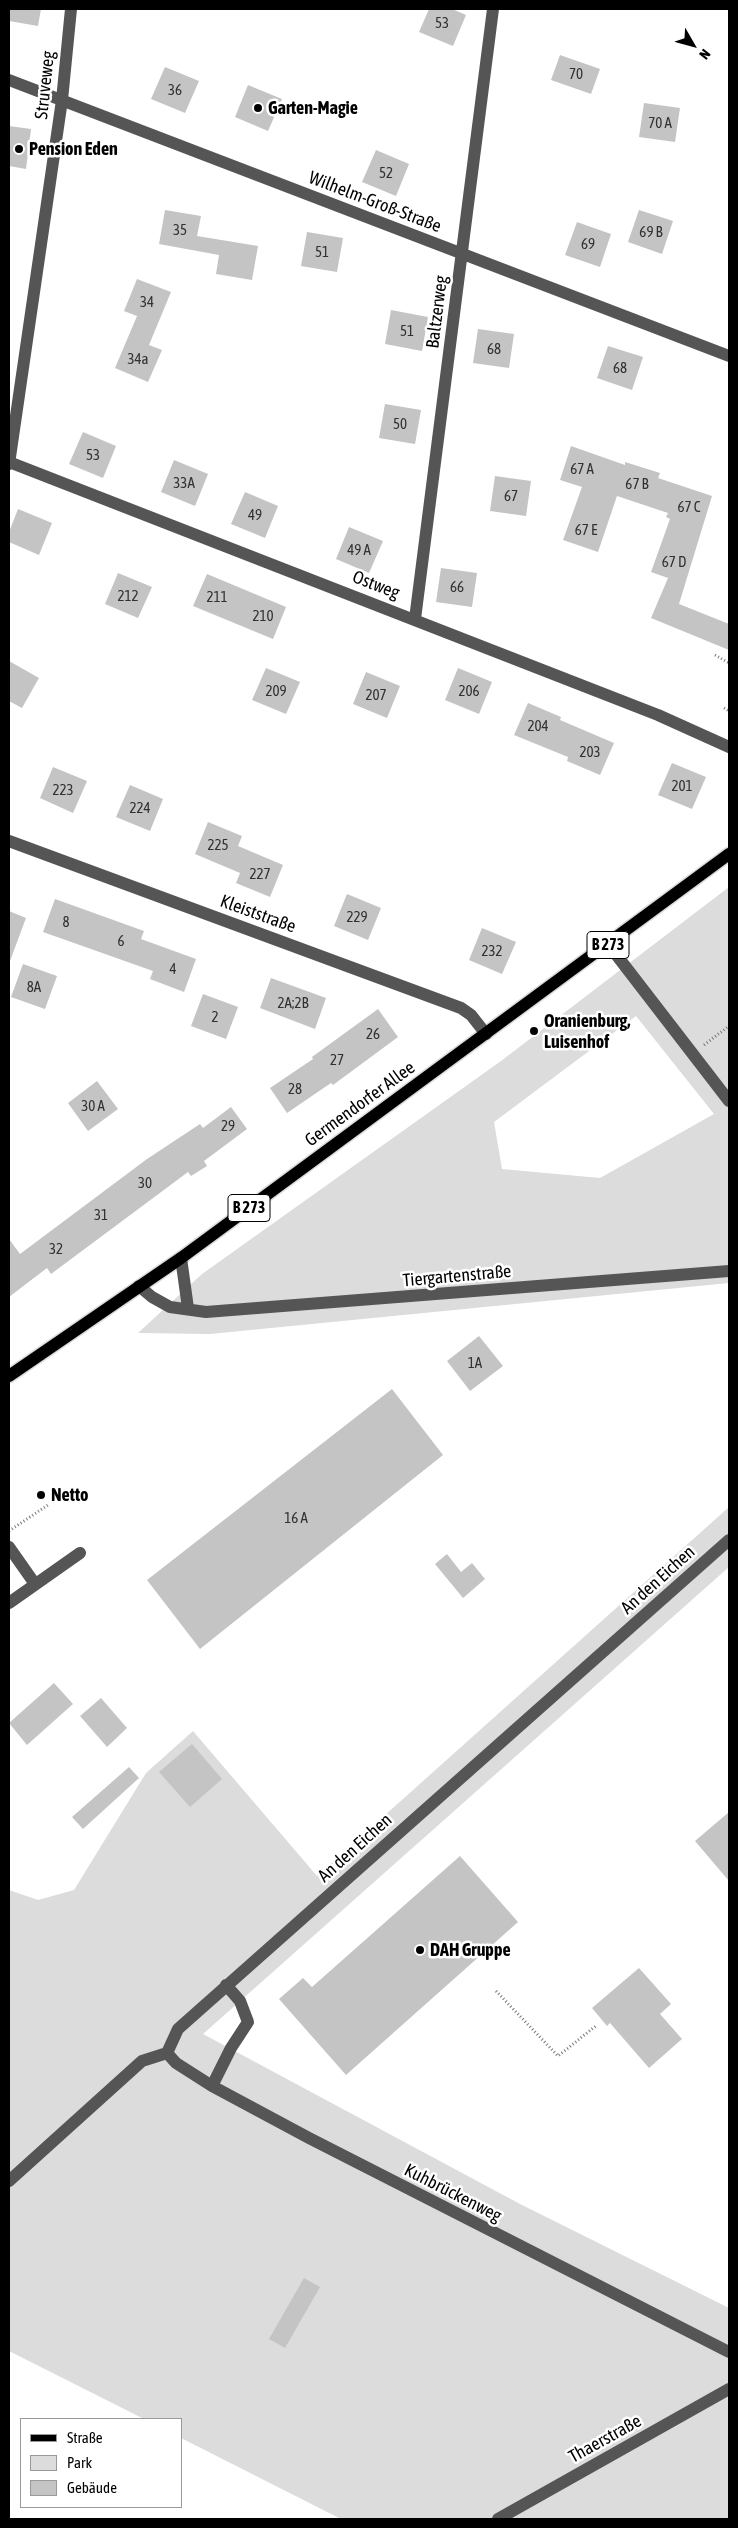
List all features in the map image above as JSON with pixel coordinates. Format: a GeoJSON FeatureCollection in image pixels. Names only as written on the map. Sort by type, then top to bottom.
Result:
{"type":"FeatureCollection","features":[{"type":"Feature","properties":{"kind":"main road","name":"Germendorfer Allee"},"geometry":{"type":"LineString","coordinates":[[9,1376],[181,1258],[729,854]]}},
{"type":"Feature","properties":{"kind":"street","name":"Struveweg"},"geometry":{"type":"LineString","coordinates":[[9,463],[62,100],[71,9]]}},
{"type":"Feature","properties":{"kind":"street","name":"Baltzerweg"},"geometry":{"type":"LineString","coordinates":[[415,619],[493,9]]}},
{"type":"Feature","properties":{"kind":"street","name":"Wilhelm-Groß-Straße"},"geometry":{"type":"LineString","coordinates":[[9,80],[461,255],[729,356]]}},
{"type":"Feature","properties":{"kind":"street","name":"Ostweg"},"geometry":{"type":"LineString","coordinates":[[9,463],[415,619],[658,715],[729,747]]}},
{"type":"Feature","properties":{"kind":"street","name":"Kleiststraße"},"geometry":{"type":"LineString","coordinates":[[9,841],[461,1008],[471,1015],[486,1034]]}},
{"type":"Feature","properties":{"kind":"street"},"geometry":{"type":"LineString","coordinates":[[608,944],[729,1101]]}},
{"type":"Feature","properties":{"kind":"street"},"geometry":{"type":"LineString","coordinates":[[181,1258],[188,1308]]}},
{"type":"Feature","properties":{"kind":"street","name":"Tiergartenstraße"},"geometry":{"type":"LineString","coordinates":[[139,1286],[170,1307],[206,1312],[729,1271]]}},
{"type":"Feature","properties":{"kind":"street","name":"An den Eichen"},"geometry":{"type":"LineString","coordinates":[[167,2053],[178,2029],[226,1985],[729,1540]]}},
{"type":"Feature","properties":{"kind":"street"},"geometry":{"type":"LineString","coordinates":[[9,1547],[35,1584]]}},
{"type":"Feature","properties":{"kind":"street"},"geometry":{"type":"LineString","coordinates":[[9,1603],[80,1553]]}},
{"type":"Feature","properties":{"kind":"street"},"geometry":{"type":"LineString","coordinates":[[212,2086],[231,2048],[248,2022],[240,2001],[226,1985]]}},
{"type":"Feature","properties":{"kind":"street"},"geometry":{"type":"LineString","coordinates":[[9,2181],[142,2061],[167,2053]]}},
{"type":"Feature","properties":{"kind":"street","name":"Kuhbrückenweg"},"geometry":{"type":"LineString","coordinates":[[167,2053],[176,2063],[212,2086],[491,2232],[729,2352]]}},
{"type":"Feature","properties":{"kind":"street","name":"Thaerstraße"},"geometry":{"type":"LineString","coordinates":[[498,2519],[729,2389]]}},
{"type":"Feature","properties":{"kind":"path"},"geometry":{"type":"LineString","coordinates":[[716,655],[729,663]]}},
{"type":"Feature","properties":{"kind":"path"},"geometry":{"type":"LineString","coordinates":[[724,708],[729,711]]}},
{"type":"Feature","properties":{"kind":"path"},"geometry":{"type":"LineString","coordinates":[[693,1053],[729,1026]]}},
{"type":"Feature","properties":{"kind":"path"},"geometry":{"type":"LineString","coordinates":[[9,1532],[48,1505]]}},
{"type":"Feature","properties":{"kind":"path"},"geometry":{"type":"LineString","coordinates":[[496,1991],[558,2056],[597,2025]]}},
{"type":"Feature","properties":{"kind":"green space"},"geometry":{"type":"Polygon","coordinates":[[[729,887],[729,1283],[210,1334],[138,1333],[202,1274],[501,1061],[729,887]],[[636,1016],[494,1122],[502,1169],[600,1178],[714,1114],[636,1016]]]}},
{"type":"Feature","properties":{"kind":"green space"},"geometry":{"type":"Polygon","coordinates":[[[729,1507],[729,1567],[203,2034],[520,2204],[729,2308],[729,2519],[341,2519],[182,2439],[182,2418],[142,2418],[9,2351],[9,1890],[38,1900],[74,1890],[146,1773],[193,1731],[317,1876],[729,1507]]]}},
{"type":"Feature","properties":{"kind":"building"},"geometry":{"type":"Polygon","coordinates":[[[9,9],[41,9],[38,26],[9,21],[9,9]]]}},
{"type":"Feature","properties":{"kind":"building"},"geometry":{"type":"Polygon","coordinates":[[[429,9],[452,9],[466,15],[453,46],[419,32],[429,9]]]}},
{"type":"Feature","properties":{"kind":"building"},"geometry":{"type":"Polygon","coordinates":[[[560,55],[600,69],[591,94],[551,80],[560,55]]]}},
{"type":"Feature","properties":{"kind":"building"},"geometry":{"type":"Polygon","coordinates":[[[165,67],[199,81],[185,113],[151,99],[165,67]]]}},
{"type":"Feature","properties":{"kind":"building","name":"Garten-Magie"},"geometry":{"type":"Polygon","coordinates":[[[248,85],[282,99],[268,131],[235,117],[248,85]]]}},
{"type":"Feature","properties":{"kind":"building"},"geometry":{"type":"Polygon","coordinates":[[[644,103],[680,108],[675,142],[639,137],[644,103]]]}},
{"type":"Feature","properties":{"kind":"building","name":"Pension Eden"},"geometry":{"type":"Polygon","coordinates":[[[9,126],[31,129],[26,169],[9,166],[9,126]]]}},
{"type":"Feature","properties":{"kind":"building"},"geometry":{"type":"Polygon","coordinates":[[[376,150],[409,164],[396,196],[362,182],[376,150]]]}},
{"type":"Feature","properties":{"kind":"building"},"geometry":{"type":"Polygon","coordinates":[[[165,210],[201,216],[197,236],[258,246],[252,280],[216,274],[219,255],[159,244],[165,210]]]}},
{"type":"Feature","properties":{"kind":"building"},"geometry":{"type":"Polygon","coordinates":[[[639,210],[673,221],[662,254],[628,242],[639,210]]]}},
{"type":"Feature","properties":{"kind":"building"},"geometry":{"type":"Polygon","coordinates":[[[577,222],[611,234],[600,267],[565,255],[577,222]]]}},
{"type":"Feature","properties":{"kind":"building"},"geometry":{"type":"Polygon","coordinates":[[[307,232],[343,238],[337,272],[301,266],[307,232]]]}},
{"type":"Feature","properties":{"kind":"building"},"geometry":{"type":"Polygon","coordinates":[[[137,279],[171,292],[149,345],[162,350],[148,382],[115,368],[137,316],[124,311],[137,279]]]}},
{"type":"Feature","properties":{"kind":"building"},"geometry":{"type":"Polygon","coordinates":[[[391,310],[428,317],[422,351],[385,344],[391,310]]]}},
{"type":"Feature","properties":{"kind":"building"},"geometry":{"type":"Polygon","coordinates":[[[478,329],[514,334],[509,368],[473,363],[478,329]]]}},
{"type":"Feature","properties":{"kind":"building"},"geometry":{"type":"Polygon","coordinates":[[[608,346],[643,357],[632,390],[597,378],[608,346]]]}},
{"type":"Feature","properties":{"kind":"building"},"geometry":{"type":"Polygon","coordinates":[[[385,404],[421,410],[415,444],[379,438],[385,404]]]}},
{"type":"Feature","properties":{"kind":"building"},"geometry":{"type":"Polygon","coordinates":[[[83,432],[116,446],[103,478],[69,464],[83,432]]]}},
{"type":"Feature","properties":{"kind":"building"},"geometry":{"type":"Polygon","coordinates":[[[571,446],[625,465],[625,462],[660,473],[658,478],[712,496],[679,604],[729,624],[729,650],[651,618],[668,578],[651,572],[670,519],[666,517],[668,513],[617,496],[598,552],[563,540],[582,487],[560,480],[571,446]]]}},
{"type":"Feature","properties":{"kind":"building"},"geometry":{"type":"Polygon","coordinates":[[[174,460],[208,474],[195,506],[161,492],[174,460]]]}},
{"type":"Feature","properties":{"kind":"building"},"geometry":{"type":"Polygon","coordinates":[[[495,476],[531,481],[526,516],[490,511],[495,476]]]}},
{"type":"Feature","properties":{"kind":"building"},"geometry":{"type":"Polygon","coordinates":[[[245,492],[278,506],[265,538],[231,524],[245,492]]]}},
{"type":"Feature","properties":{"kind":"building"},"geometry":{"type":"Polygon","coordinates":[[[18,509],[52,523],[39,555],[9,542],[9,532],[18,509]]]}},
{"type":"Feature","properties":{"kind":"building"},"geometry":{"type":"Polygon","coordinates":[[[349,527],[383,541],[369,573],[336,559],[349,527]]]}},
{"type":"Feature","properties":{"kind":"building"},"geometry":{"type":"Polygon","coordinates":[[[441,568],[477,573],[472,607],[436,602],[441,568]]]}},
{"type":"Feature","properties":{"kind":"building"},"geometry":{"type":"Polygon","coordinates":[[[118,573],[152,587],[138,618],[105,604],[118,573]]]}},
{"type":"Feature","properties":{"kind":"building"},"geometry":{"type":"Polygon","coordinates":[[[207,574],[286,607],[273,639],[193,606],[207,574]]]}},
{"type":"Feature","properties":{"kind":"building"},"geometry":{"type":"Polygon","coordinates":[[[9,661],[39,678],[22,708],[9,701],[9,661]]]}},
{"type":"Feature","properties":{"kind":"building"},"geometry":{"type":"Polygon","coordinates":[[[266,668],[300,682],[286,714],[252,700],[266,668]]]}},
{"type":"Feature","properties":{"kind":"building"},"geometry":{"type":"Polygon","coordinates":[[[458,668],[492,682],[479,714],[445,700],[458,668]]]}},
{"type":"Feature","properties":{"kind":"building"},"geometry":{"type":"Polygon","coordinates":[[[366,672],[400,686],[387,718],[353,704],[366,672]]]}},
{"type":"Feature","properties":{"kind":"building"},"geometry":{"type":"Polygon","coordinates":[[[528,703],[561,717],[560,720],[614,743],[600,775],[567,761],[568,757],[514,735],[528,703]]]}},
{"type":"Feature","properties":{"kind":"building"},"geometry":{"type":"Polygon","coordinates":[[[672,763],[706,777],[692,809],[658,795],[672,763]]]}},
{"type":"Feature","properties":{"kind":"building"},"geometry":{"type":"Polygon","coordinates":[[[53,767],[87,781],[73,813],[40,798],[53,767]]]}},
{"type":"Feature","properties":{"kind":"building"},"geometry":{"type":"Polygon","coordinates":[[[130,785],[163,799],[150,831],[116,817],[130,785]]]}},
{"type":"Feature","properties":{"kind":"building"},"geometry":{"type":"Polygon","coordinates":[[[208,822],[242,836],[238,846],[283,865],[270,897],[236,883],[240,873],[195,854],[208,822]]]}},
{"type":"Feature","properties":{"kind":"building"},"geometry":{"type":"Polygon","coordinates":[[[347,894],[381,908],[368,940],[334,926],[347,894]]]}},
{"type":"Feature","properties":{"kind":"building"},"geometry":{"type":"Polygon","coordinates":[[[55,899],[144,931],[141,939],[196,959],[184,992],[150,979],[153,971],[43,932],[55,899]]]}},
{"type":"Feature","properties":{"kind":"building"},"geometry":{"type":"Polygon","coordinates":[[[9,911],[26,918],[10,961],[9,960],[9,911]]]}},
{"type":"Feature","properties":{"kind":"building"},"geometry":{"type":"Polygon","coordinates":[[[482,928],[516,942],[502,974],[469,960],[482,928]]]}},
{"type":"Feature","properties":{"kind":"building"},"geometry":{"type":"Polygon","coordinates":[[[23,964],[57,976],[45,1009],[11,997],[23,964]]]}},
{"type":"Feature","properties":{"kind":"building"},"geometry":{"type":"Polygon","coordinates":[[[271,978],[326,998],[315,1029],[260,1008],[271,978]]]}},
{"type":"Feature","properties":{"kind":"building"},"geometry":{"type":"Polygon","coordinates":[[[203,994],[238,1007],[226,1039],[191,1026],[203,994]]]}},
{"type":"Feature","properties":{"kind":"building"},"geometry":{"type":"Polygon","coordinates":[[[378,1009],[398,1037],[333,1085],[331,1083],[287,1113],[270,1088],[313,1059],[312,1057],[378,1009]]]}},
{"type":"Feature","properties":{"kind":"building"},"geometry":{"type":"Polygon","coordinates":[[[97,1081],[118,1109],[88,1131],[68,1103],[97,1081]]]}},
{"type":"Feature","properties":{"kind":"building"},"geometry":{"type":"Polygon","coordinates":[[[231,1107],[247,1129],[204,1161],[207,1166],[191,1176],[188,1172],[51,1274],[47,1268],[9,1297],[9,1239],[20,1254],[147,1159],[200,1124],[203,1128],[231,1107]]]}},
{"type":"Feature","properties":{"kind":"building"},"geometry":{"type":"Polygon","coordinates":[[[479,1336],[503,1366],[470,1391],[447,1361],[479,1336]]]}},
{"type":"Feature","properties":{"kind":"building"},"geometry":{"type":"Polygon","coordinates":[[[392,1389],[443,1455],[200,1649],[147,1580],[392,1389]]]}},
{"type":"Feature","properties":{"kind":"building"},"geometry":{"type":"Polygon","coordinates":[[[447,1554],[461,1572],[472,1563],[485,1579],[463,1598],[435,1564],[447,1554]]]}},
{"type":"Feature","properties":{"kind":"building"},"geometry":{"type":"Polygon","coordinates":[[[54,1683],[73,1704],[27,1745],[9,1723],[54,1683]]]}},
{"type":"Feature","properties":{"kind":"building"},"geometry":{"type":"Polygon","coordinates":[[[101,1698],[127,1728],[107,1747],[80,1716],[101,1698]]]}},
{"type":"Feature","properties":{"kind":"building"},"geometry":{"type":"Polygon","coordinates":[[[192,1744],[222,1779],[190,1807],[159,1772],[192,1744]]]}},
{"type":"Feature","properties":{"kind":"building"},"geometry":{"type":"Polygon","coordinates":[[[129,1767],[139,1778],[83,1829],[72,1817],[129,1767]]]}},
{"type":"Feature","properties":{"kind":"building"},"geometry":{"type":"Polygon","coordinates":[[[729,1812],[729,1881],[695,1841],[729,1812]]]}},
{"type":"Feature","properties":{"kind":"building","name":"DAH Gruppe"},"geometry":{"type":"Polygon","coordinates":[[[460,1856],[518,1922],[346,2075],[279,1999],[303,1978],[312,1987],[460,1856]]]}},
{"type":"Feature","properties":{"kind":"building"},"geometry":{"type":"Polygon","coordinates":[[[639,1968],[671,2004],[660,2014],[682,2039],[649,2068],[610,2023],[607,2026],[592,2008],[639,1968]]]}},
{"type":"Feature","properties":{"kind":"building"},"geometry":{"type":"Polygon","coordinates":[[[304,2278],[320,2287],[285,2348],[269,2339],[304,2278]]]}},
{"type":"Feature","properties":{"kind":"place","name":"Garten-Magie"},"geometry":{"type":"Point","coordinates":[258,108]}},
{"type":"Feature","properties":{"kind":"place","name":"Pension Eden"},"geometry":{"type":"Point","coordinates":[19,149]}},
{"type":"Feature","properties":{"kind":"place","name":"Oranienburg, Luisenhof"},"geometry":{"type":"Point","coordinates":[534,1031]}},
{"type":"Feature","properties":{"kind":"place","name":"Netto"},"geometry":{"type":"Point","coordinates":[41,1495]}},
{"type":"Feature","properties":{"kind":"place","name":"DAH Gruppe"},"geometry":{"type":"Point","coordinates":[420,1950]}}]}
